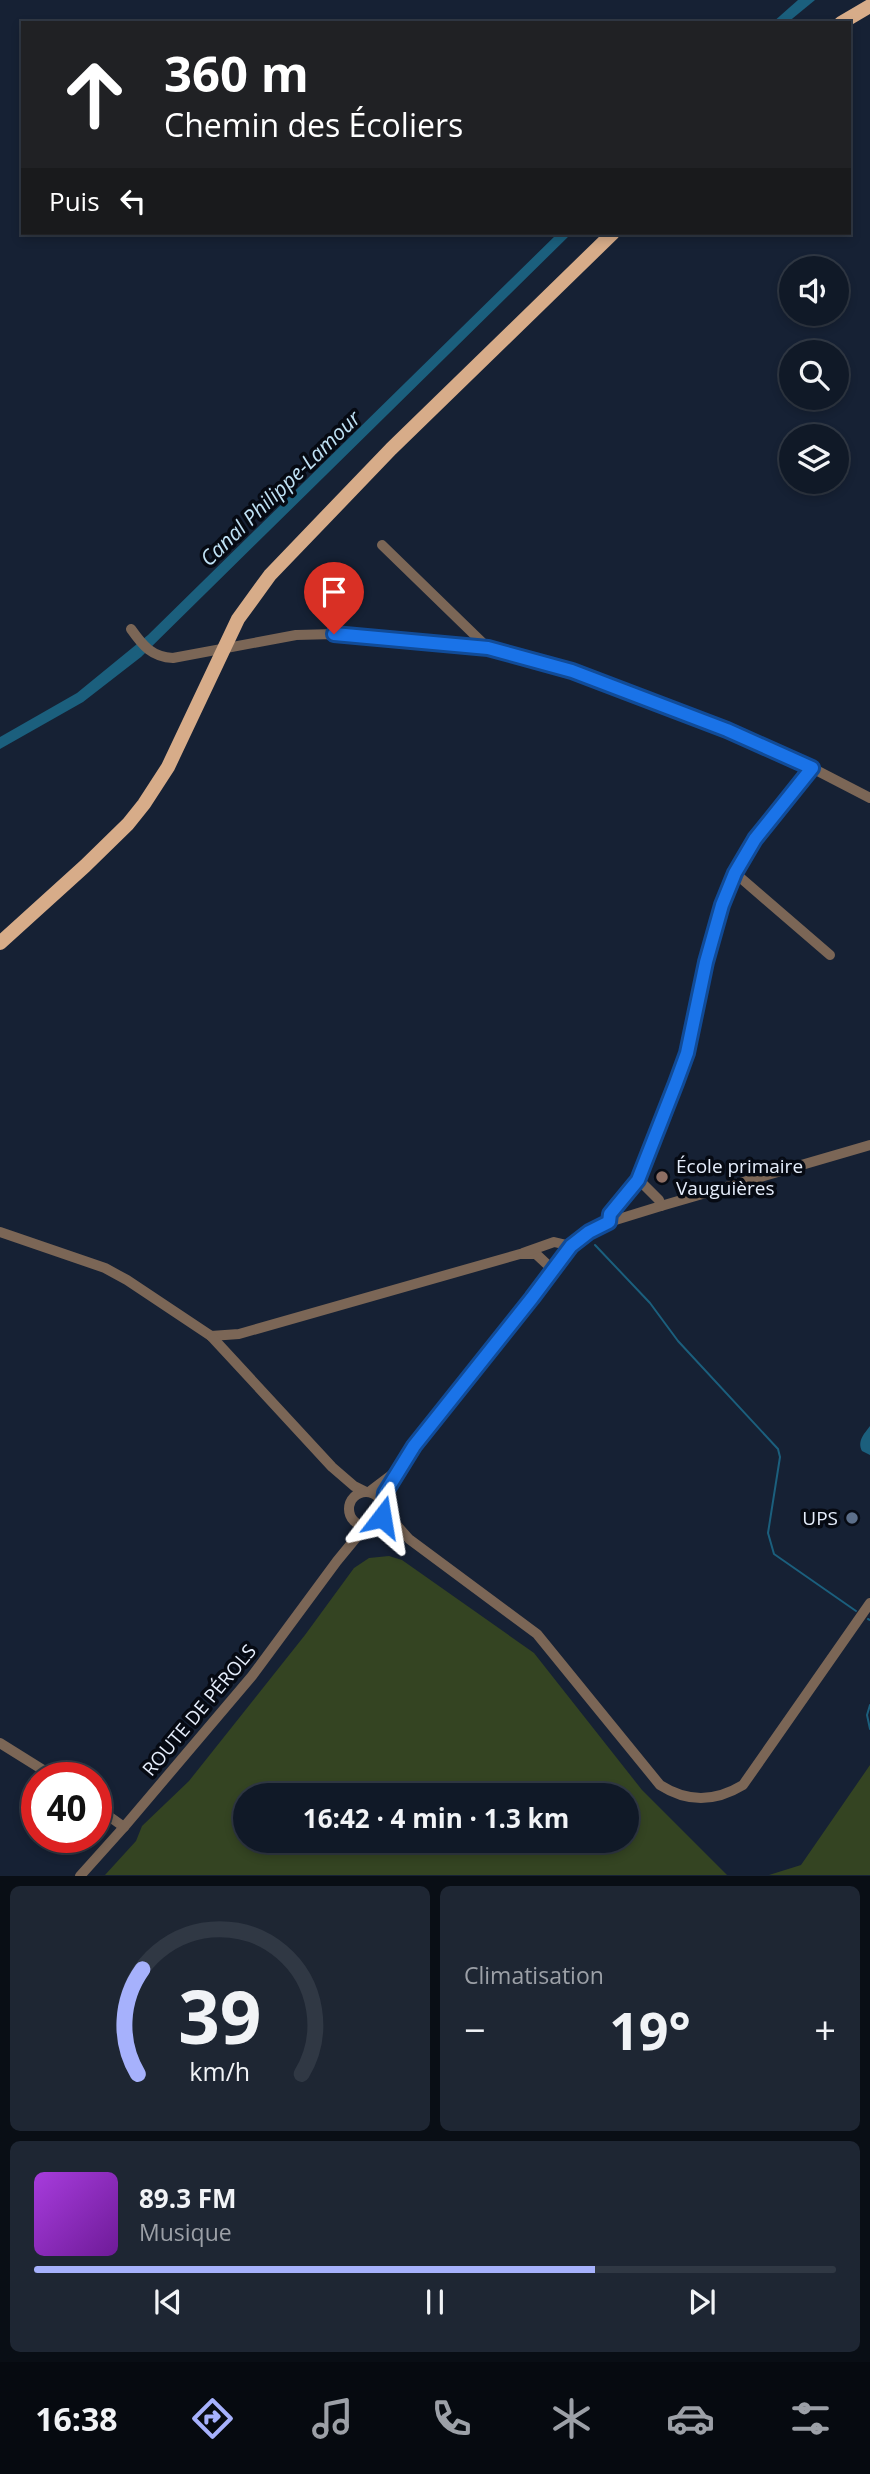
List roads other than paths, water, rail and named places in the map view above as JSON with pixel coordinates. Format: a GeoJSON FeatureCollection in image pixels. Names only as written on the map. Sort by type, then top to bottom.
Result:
{"type":"FeatureCollection","features":[{"type":"Feature","properties":{"kind":"main road"},"geometry":{"type":"LineString","coordinates":[[844,21],[870,5]]}},
{"type":"Feature","properties":{"kind":"main road"},"geometry":{"type":"LineString","coordinates":[[0,943],[85,866],[128,824],[144,804],[168,767],[223,649],[249,601],[293,550],[391,449],[611,235]]}},
{"type":"Feature","properties":{"kind":"street"},"geometry":{"type":"LineString","coordinates":[[382,545],[488,648]]}},
{"type":"Feature","properties":{"kind":"street"},"geometry":{"type":"LineString","coordinates":[[135,634],[151,652],[159,657],[173,658],[296,635],[334,634],[488,648],[572,671],[727,730],[812,768],[870,798]]}},
{"type":"Feature","properties":{"kind":"street"},"geometry":{"type":"LineString","coordinates":[[609,1222],[610,1214],[638,1180],[687,1053],[706,962],[722,905],[735,873],[755,839],[812,768]]}},
{"type":"Feature","properties":{"kind":"street"},"geometry":{"type":"LineString","coordinates":[[735,873],[830,955]]}},
{"type":"Feature","properties":{"kind":"street"},"geometry":{"type":"LineString","coordinates":[[371,1526],[382,1517],[385,1493],[398,1469],[571,1246],[589,1232],[609,1222],[870,1145]]}},
{"type":"Feature","properties":{"kind":"street"},"geometry":{"type":"LineString","coordinates":[[638,1180],[659,1200],[661,1206]]}},
{"type":"Feature","properties":{"kind":"street"},"geometry":{"type":"LineString","coordinates":[[0,1232],[105,1268],[211,1336],[332,1467],[354,1486],[378,1496],[383,1508],[409,1539]]}},
{"type":"Feature","properties":{"kind":"street"},"geometry":{"type":"LineString","coordinates":[[211,1336],[239,1335],[554,1242],[571,1246]]}},
{"type":"Feature","properties":{"kind":"street"},"geometry":{"type":"LineString","coordinates":[[520,1254],[536,1254],[553,1270]]}},
{"type":"Feature","properties":{"kind":"street"},"geometry":{"type":"LineString","coordinates":[[332,1467],[351,1502]]}},
{"type":"Feature","properties":{"kind":"street"},"geometry":{"type":"LineString","coordinates":[[398,1469],[367,1492],[357,1495],[349,1508],[352,1519],[360,1525],[385,1528],[409,1539],[537,1634],[660,1786],[675,1795],[715,1798],[743,1784],[870,1603]]}},
{"type":"Feature","properties":{"kind":"street","name":"ROUTE DE PÉROLS"},"geometry":{"type":"LineString","coordinates":[[337,1561],[346,1543],[352,1519]]}},
{"type":"Feature","properties":{"kind":"street","name":"ROUTE DE PÉROLS"},"geometry":{"type":"LineString","coordinates":[[80,1875],[252,1675],[337,1561],[360,1533],[371,1526]]}},
{"type":"Feature","properties":{"kind":"street"},"geometry":{"type":"LineString","coordinates":[[0,1743],[30,1762]]}},
{"type":"Feature","properties":{"kind":"street"},"geometry":{"type":"LineString","coordinates":[[112,1818],[124,1827]]}},
{"type":"Feature","properties":{"kind":"water"},"geometry":{"type":"Polygon","coordinates":[[[798,0],[815,0],[789,21],[774,21],[798,0]]]}},
{"type":"Feature","properties":{"kind":"water"},"geometry":{"type":"Polygon","coordinates":[[[556,235],[570,235],[141,657],[83,702],[0,749],[0,737],[77,693],[148,635],[556,235]]]}},
{"type":"Feature","properties":{"kind":"water"},"geometry":{"type":"Polygon","coordinates":[[[870,1426],[870,1455],[862,1451],[860,1444],[870,1426]]]}},
{"type":"Feature","properties":{"kind":"waterway"},"geometry":{"type":"LineString","coordinates":[[595,1245],[650,1303],[678,1341],[778,1449],[780,1457],[768,1533],[774,1554],[856,1611]]}},
{"type":"Feature","properties":{"kind":"waterway"},"geometry":{"type":"LineString","coordinates":[[870,1705],[867,1715],[870,1729]]}},
{"type":"Feature","properties":{"kind":"place","name":"École primaire Vauguières"},"geometry":{"type":"Point","coordinates":[662,1177]}},
{"type":"Feature","properties":{"kind":"place","name":"UPS"},"geometry":{"type":"Point","coordinates":[852,1518]}},
{"type":"Feature","properties":{"kind":"water label","name":"Canal Philippe-Lamour"},"geometry":{"type":"Point","coordinates":[280,488]}}]}
